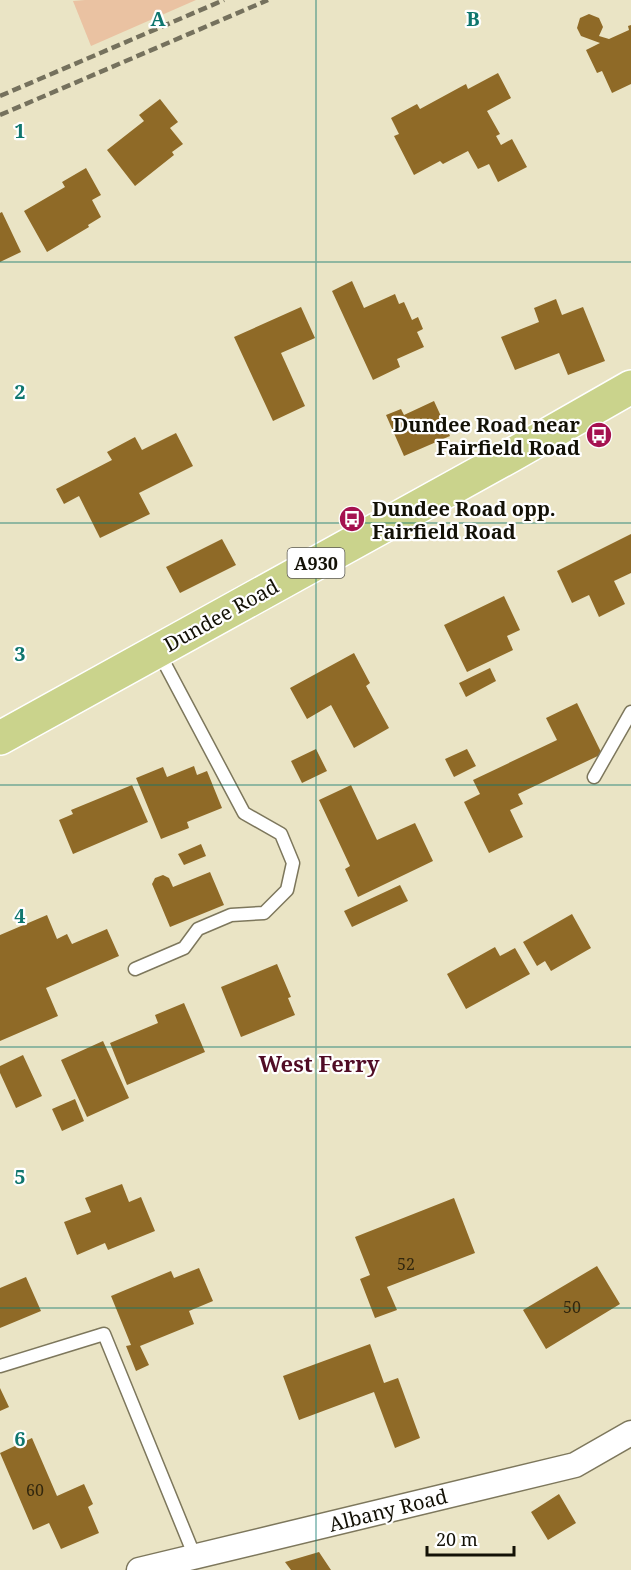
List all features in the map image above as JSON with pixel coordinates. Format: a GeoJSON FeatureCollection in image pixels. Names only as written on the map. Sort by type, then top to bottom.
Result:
{"type":"FeatureCollection","features":[{"type":"Feature","properties":{"kind":"main road","name":"Dundee Road"},"geometry":{"type":"LineString","coordinates":[[0,738],[631,387]]}},
{"type":"Feature","properties":{"kind":"street","name":"Albany Road"},"geometry":{"type":"LineString","coordinates":[[139,1570],[575,1465],[631,1433]]}},
{"type":"Feature","properties":{"kind":"lane"},"geometry":{"type":"LineString","coordinates":[[135,969],[184,948],[198,929],[231,915],[264,913],[286,890],[293,863],[281,834],[244,813],[157,650]]}},
{"type":"Feature","properties":{"kind":"lane"},"geometry":{"type":"LineString","coordinates":[[594,777],[631,712]]}},
{"type":"Feature","properties":{"kind":"lane"},"geometry":{"type":"LineString","coordinates":[[0,1366],[104,1334],[195,1557]]}},
{"type":"Feature","properties":{"kind":"shaded area"},"geometry":{"type":"Polygon","coordinates":[[[196,0],[91,46],[73,1],[196,0]]]}},
{"type":"Feature","properties":{"kind":"building"},"geometry":{"type":"Polygon","coordinates":[[[589,14],[599,18],[603,27],[599,36],[609,39],[629,30],[628,26],[631,25],[631,84],[612,93],[602,71],[597,73],[586,50],[600,43],[581,36],[577,28],[580,18],[589,14]]]}},
{"type":"Feature","properties":{"kind":"building"},"geometry":{"type":"Polygon","coordinates":[[[498,73],[511,98],[487,111],[500,134],[496,136],[501,145],[512,139],[527,167],[498,182],[489,164],[478,169],[468,151],[443,164],[440,161],[414,175],[394,136],[399,134],[391,118],[417,104],[420,109],[466,84],[468,89],[498,73]]]}},
{"type":"Feature","properties":{"kind":"building"},"geometry":{"type":"Polygon","coordinates":[[[160,99],[178,122],[170,128],[183,144],[172,152],[174,155],[135,186],[107,150],[144,121],[139,115],[160,99]]]}},
{"type":"Feature","properties":{"kind":"building"},"geometry":{"type":"Polygon","coordinates":[[[86,168],[101,195],[92,200],[101,217],[88,225],[89,227],[47,252],[24,211],[65,187],[62,182],[86,168]]]}},
{"type":"Feature","properties":{"kind":"building"},"geometry":{"type":"Polygon","coordinates":[[[2,212],[21,252],[0,262],[0,213],[2,212]]]}},
{"type":"Feature","properties":{"kind":"building"},"geometry":{"type":"Polygon","coordinates":[[[352,281],[364,308],[395,294],[399,304],[404,302],[412,320],[418,317],[423,329],[417,332],[424,347],[397,359],[400,367],[373,380],[332,291],[352,281]]]}},
{"type":"Feature","properties":{"kind":"building"},"geometry":{"type":"Polygon","coordinates":[[[556,299],[562,315],[583,307],[605,361],[568,375],[559,353],[515,370],[501,337],[539,322],[534,308],[556,299]]]}},
{"type":"Feature","properties":{"kind":"building"},"geometry":{"type":"Polygon","coordinates":[[[301,307],[315,338],[281,353],[305,406],[273,421],[234,337],[301,307]]]}},
{"type":"Feature","properties":{"kind":"building"},"geometry":{"type":"Polygon","coordinates":[[[434,401],[450,436],[404,456],[386,415],[401,409],[404,415],[434,401]]]}},
{"type":"Feature","properties":{"kind":"building"},"geometry":{"type":"Polygon","coordinates":[[[176,433],[193,466],[139,493],[150,514],[100,538],[79,496],[64,504],[56,489],[112,460],[107,452],[135,437],[142,450],[176,433]]]}},
{"type":"Feature","properties":{"kind":"building"},"geometry":{"type":"Polygon","coordinates":[[[631,534],[631,573],[614,581],[625,604],[599,617],[589,595],[572,603],[557,571],[631,534]]]}},
{"type":"Feature","properties":{"kind":"building"},"geometry":{"type":"Polygon","coordinates":[[[222,539],[236,565],[180,593],[166,567],[222,539]]]}},
{"type":"Feature","properties":{"kind":"building"},"geometry":{"type":"Polygon","coordinates":[[[504,596],[520,630],[507,636],[513,650],[467,672],[444,625],[504,596]]]}},
{"type":"Feature","properties":{"kind":"building"},"geometry":{"type":"Polygon","coordinates":[[[354,653],[370,683],[366,686],[389,728],[354,748],[331,705],[307,719],[290,688],[354,653]]]}},
{"type":"Feature","properties":{"kind":"building"},"geometry":{"type":"Polygon","coordinates":[[[490,668],[496,681],[466,697],[459,683],[490,668]]]}},
{"type":"Feature","properties":{"kind":"building"},"geometry":{"type":"Polygon","coordinates":[[[577,703],[602,754],[518,794],[523,804],[510,810],[523,837],[489,853],[464,802],[480,794],[473,780],[557,740],[546,718],[577,703]]]}},
{"type":"Feature","properties":{"kind":"building"},"geometry":{"type":"Polygon","coordinates":[[[316,749],[327,771],[302,783],[291,761],[316,749]]]}},
{"type":"Feature","properties":{"kind":"building"},"geometry":{"type":"Polygon","coordinates":[[[467,749],[476,766],[454,777],[445,759],[467,749]]]}},
{"type":"Feature","properties":{"kind":"building"},"geometry":{"type":"Polygon","coordinates":[[[194,766],[197,775],[207,771],[222,808],[187,822],[189,828],[161,839],[136,778],[163,767],[167,777],[194,766]]]}},
{"type":"Feature","properties":{"kind":"building"},"geometry":{"type":"Polygon","coordinates":[[[132,785],[148,822],[73,854],[59,820],[73,814],[71,810],[132,785]]]}},
{"type":"Feature","properties":{"kind":"building"},"geometry":{"type":"Polygon","coordinates":[[[351,785],[377,840],[415,823],[433,861],[358,897],[345,869],[350,866],[319,800],[351,785]]]}},
{"type":"Feature","properties":{"kind":"building"},"geometry":{"type":"Polygon","coordinates":[[[201,844],[206,856],[184,865],[178,854],[201,844]]]}},
{"type":"Feature","properties":{"kind":"building"},"geometry":{"type":"Polygon","coordinates":[[[210,872],[224,905],[170,927],[152,884],[155,878],[163,875],[169,878],[173,887],[210,872]]]}},
{"type":"Feature","properties":{"kind":"building"},"geometry":{"type":"Polygon","coordinates":[[[400,885],[408,901],[352,927],[344,911],[400,885]]]}},
{"type":"Feature","properties":{"kind":"building"},"geometry":{"type":"Polygon","coordinates":[[[572,914],[591,948],[551,971],[545,961],[537,966],[523,942],[572,914]]]}},
{"type":"Feature","properties":{"kind":"building"},"geometry":{"type":"Polygon","coordinates":[[[47,915],[57,939],[67,934],[72,944],[107,929],[119,956],[46,988],[58,1016],[0,1041],[0,935],[47,915]]]}},
{"type":"Feature","properties":{"kind":"building"},"geometry":{"type":"Polygon","coordinates":[[[495,947],[500,956],[515,948],[530,974],[466,1009],[447,974],[495,947]]]}},
{"type":"Feature","properties":{"kind":"building"},"geometry":{"type":"Polygon","coordinates":[[[277,964],[291,997],[288,998],[295,1015],[241,1037],[221,987],[277,964]]]}},
{"type":"Feature","properties":{"kind":"building"},"geometry":{"type":"Polygon","coordinates":[[[184,1003],[205,1052],[127,1085],[110,1043],[158,1023],[155,1015],[184,1003]]]}},
{"type":"Feature","properties":{"kind":"building"},"geometry":{"type":"Polygon","coordinates":[[[103,1041],[129,1098],[87,1117],[61,1060],[103,1041]]]}},
{"type":"Feature","properties":{"kind":"building"},"geometry":{"type":"Polygon","coordinates":[[[23,1055],[42,1096],[16,1108],[0,1073],[0,1066],[23,1055]]]}},
{"type":"Feature","properties":{"kind":"building"},"geometry":{"type":"Polygon","coordinates":[[[75,1099],[84,1121],[62,1131],[52,1109],[75,1099]]]}},
{"type":"Feature","properties":{"kind":"building"},"geometry":{"type":"Polygon","coordinates":[[[122,1184],[129,1202],[141,1197],[155,1231],[108,1250],[105,1243],[77,1255],[64,1222],[91,1212],[85,1198],[122,1184]]]}},
{"type":"Feature","properties":{"kind":"building"},"geometry":{"type":"Polygon","coordinates":[[[454,1198],[475,1253],[387,1287],[397,1310],[375,1318],[360,1279],[370,1275],[355,1237],[454,1198]]]}},
{"type":"Feature","properties":{"kind":"building"},"geometry":{"type":"Polygon","coordinates":[[[597,1266],[620,1304],[546,1349],[523,1310],[597,1266]]]}},
{"type":"Feature","properties":{"kind":"building"},"geometry":{"type":"Polygon","coordinates":[[[199,1268],[213,1301],[189,1311],[194,1324],[140,1346],[149,1365],[136,1371],[126,1346],[131,1345],[111,1296],[171,1271],[174,1278],[199,1268]]]}},
{"type":"Feature","properties":{"kind":"building"},"geometry":{"type":"Polygon","coordinates":[[[26,1277],[41,1311],[0,1328],[0,1288],[26,1277]]]}},
{"type":"Feature","properties":{"kind":"building"},"geometry":{"type":"Polygon","coordinates":[[[370,1344],[384,1383],[398,1378],[420,1438],[395,1448],[374,1392],[299,1420],[283,1376],[370,1344]]]}},
{"type":"Feature","properties":{"kind":"building"},"geometry":{"type":"Polygon","coordinates":[[[0,1388],[9,1407],[0,1411],[0,1388]]]}},
{"type":"Feature","properties":{"kind":"building"},"geometry":{"type":"Polygon","coordinates":[[[32,1438],[57,1496],[84,1484],[93,1504],[88,1507],[99,1533],[61,1549],[49,1523],[33,1530],[0,1453],[32,1438]]]}},
{"type":"Feature","properties":{"kind":"building"},"geometry":{"type":"Polygon","coordinates":[[[559,1494],[576,1523],[548,1540],[531,1512],[559,1494]]]}},
{"type":"Feature","properties":{"kind":"building"},"geometry":{"type":"Polygon","coordinates":[[[319,1552],[331,1570],[291,1570],[285,1562],[319,1552]]]}},
{"type":"Feature","properties":{"kind":"railway"},"geometry":{"type":"LineString","coordinates":[[0,96],[224,0]]}},
{"type":"Feature","properties":{"kind":"railway"},"geometry":{"type":"LineString","coordinates":[[0,115],[268,0]]}},
{"type":"Feature","properties":{"kind":"place","name":"Dundee Road near Fairfield Road"},"geometry":{"type":"Point","coordinates":[599,435]}},
{"type":"Feature","properties":{"kind":"place","name":"Dundee Road opp. Fairfield Road"},"geometry":{"type":"Point","coordinates":[352,519]}},
{"type":"Feature","properties":{"kind":"district","name":"West Ferry"},"geometry":{"type":"Point","coordinates":[319,1063]}}]}
